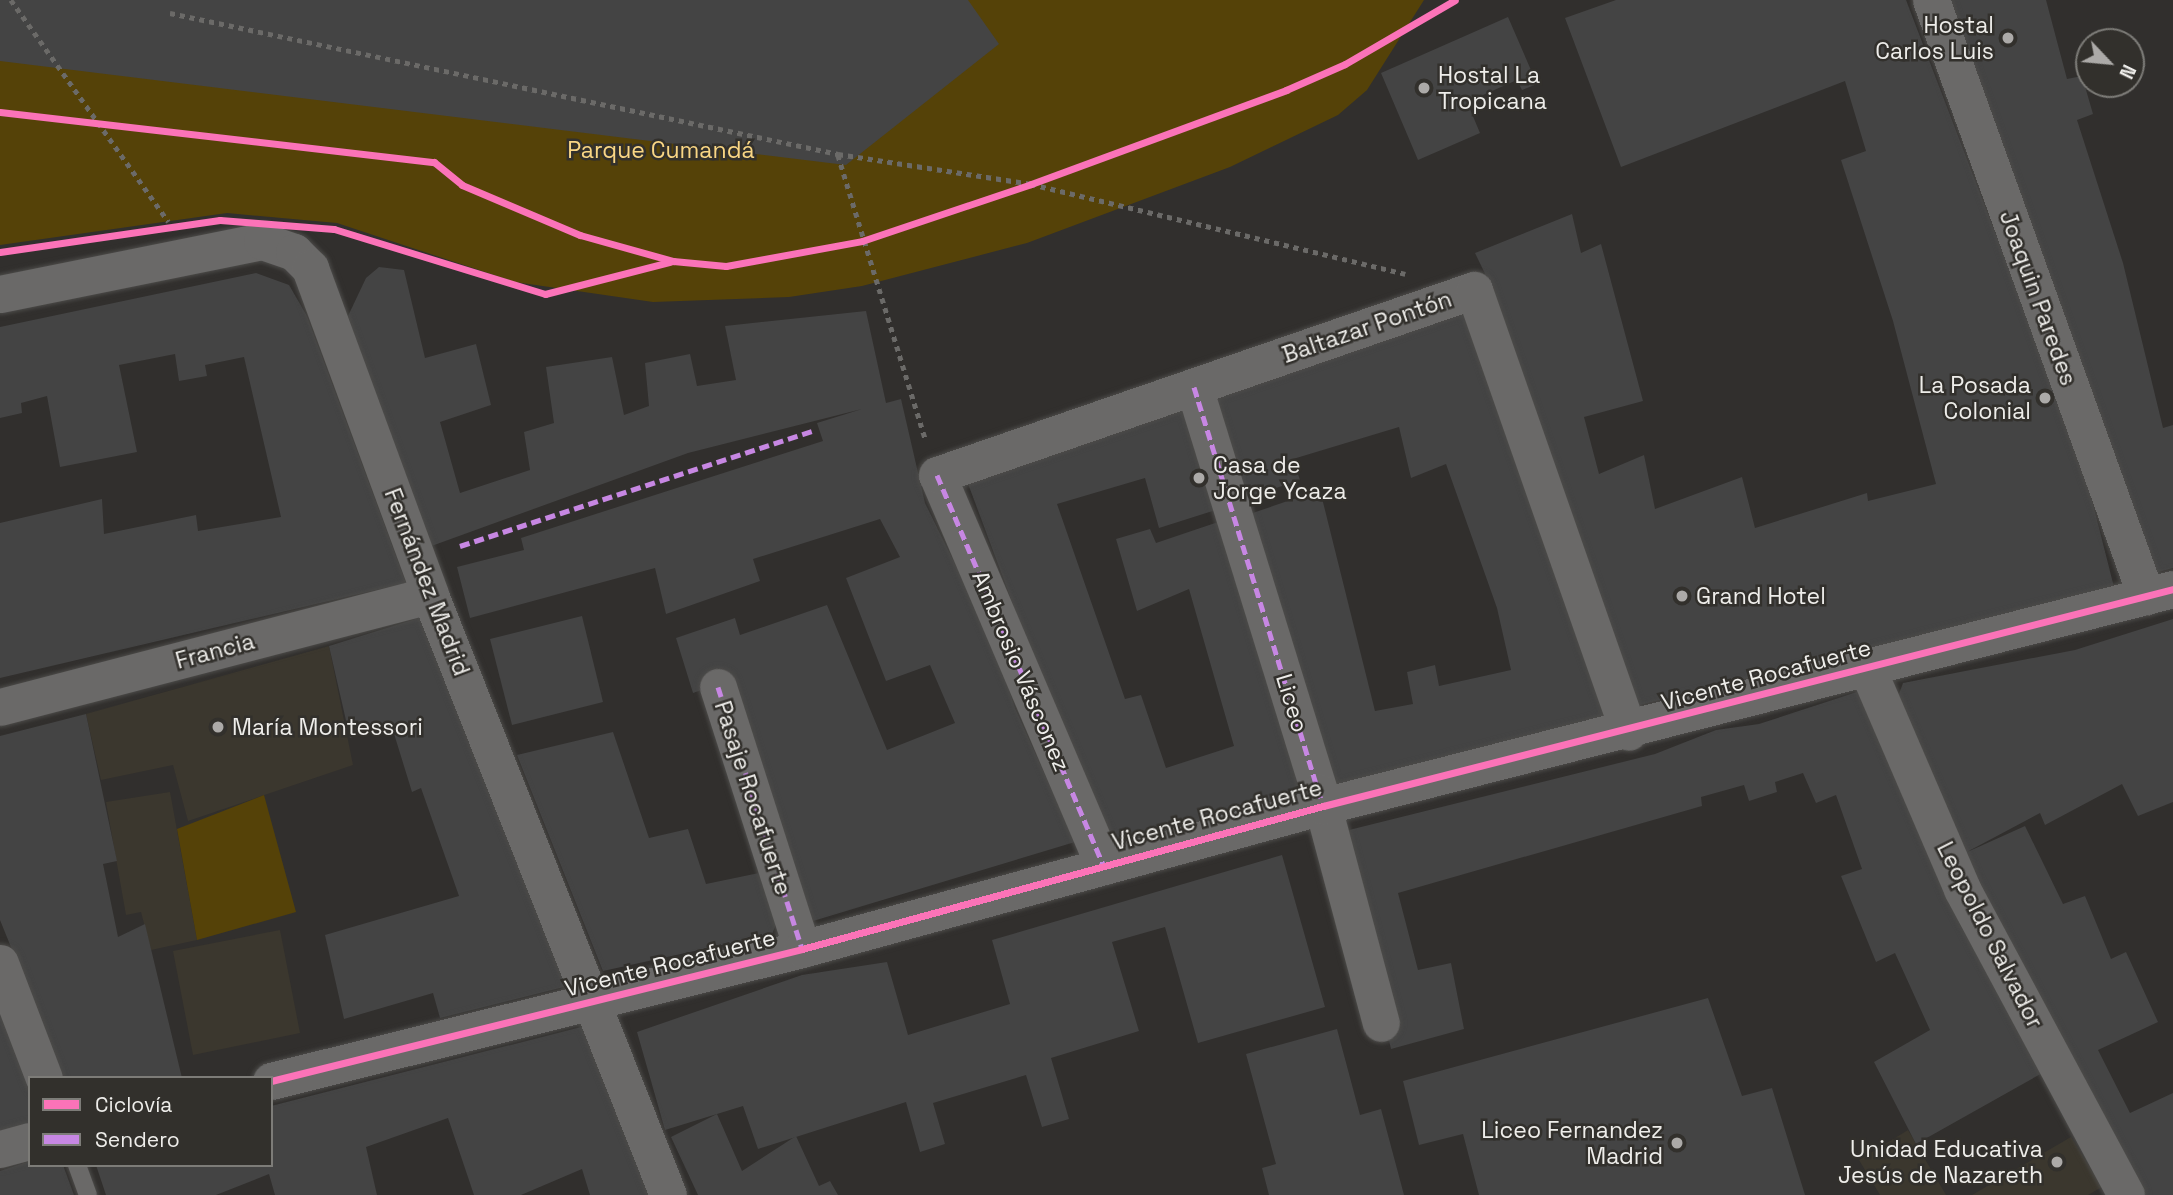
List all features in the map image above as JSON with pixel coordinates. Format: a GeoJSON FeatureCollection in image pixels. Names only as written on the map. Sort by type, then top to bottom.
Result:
{"type":"FeatureCollection","features":[{"type":"Feature","properties":{"kind":"street","name":"Joaquin Paredes"},"geometry":{"type":"LineString","coordinates":[[1931,0],[2160,592]]}},
{"type":"Feature","properties":{"kind":"street","name":"Fernández Madrid"},"geometry":{"type":"LineString","coordinates":[[0,294],[262,241],[295,253],[310,268],[430,595],[597,1003],[668,1195]]}},
{"type":"Feature","properties":{"kind":"street","name":"Baltazar Pontón"},"geometry":{"type":"LineString","coordinates":[[937,475],[1474,290],[1629,732]]}},
{"type":"Feature","properties":{"kind":"street","name":"Liceo"},"geometry":{"type":"LineString","coordinates":[[1194,387],[1323,806],[1381,1023]]}},
{"type":"Feature","properties":{"kind":"street","name":"Ambrosio Vásconez"},"geometry":{"type":"LineString","coordinates":[[937,475],[1104,866]]}},
{"type":"Feature","properties":{"kind":"street","name":"Vicente Rocafuerte"},"geometry":{"type":"LineString","coordinates":[[273,1081],[597,1003],[1323,806],[1629,732],[2160,592]]}},
{"type":"Feature","properties":{"kind":"street","name":"Francia"},"geometry":{"type":"LineString","coordinates":[[0,707],[430,595]]}},
{"type":"Feature","properties":{"kind":"street","name":"Leopoldo Salvador"},"geometry":{"type":"LineString","coordinates":[[1867,668],[1962,889],[2126,1195]]}},
{"type":"Feature","properties":{"kind":"street","name":"Pasaje Rocafuerte"},"geometry":{"type":"LineString","coordinates":[[718,687],[802,949]]}},
{"type":"Feature","properties":{"kind":"street"},"geometry":{"type":"LineString","coordinates":[[0,963],[43,1076]]}},
{"type":"Feature","properties":{"kind":"street"},"geometry":{"type":"LineString","coordinates":[[0,1149],[28,1142]]}},
{"type":"Feature","properties":{"kind":"lane"},"geometry":{"type":"LineString","coordinates":[[78,1167],[88,1195]]}},
{"type":"Feature","properties":{"kind":"path"},"geometry":{"type":"LineString","coordinates":[[11,0],[172,227]]}},
{"type":"Feature","properties":{"kind":"path"},"geometry":{"type":"LineString","coordinates":[[170,13],[838,154],[1031,184],[1474,290]]}},
{"type":"Feature","properties":{"kind":"path"},"geometry":{"type":"LineString","coordinates":[[81,121],[108,124]]}},
{"type":"Feature","properties":{"kind":"path"},"geometry":{"type":"LineString","coordinates":[[838,154],[862,242],[937,475]]}},
{"type":"Feature","properties":{"kind":"path"},"geometry":{"type":"LineString","coordinates":[[1005,193],[1056,174]]}},
{"type":"Feature","properties":{"kind":"path"},"geometry":{"type":"LineString","coordinates":[[849,244],[875,237]]}},
{"type":"Feature","properties":{"kind":"shaded area","name":"María Montessori"},"geometry":{"type":"Polygon","coordinates":[[[329,646],[353,765],[188,821],[173,765],[101,780],[86,714],[329,646]]]}},
{"type":"Feature","properties":{"kind":"shaded area"},"geometry":{"type":"Polygon","coordinates":[[[170,792],[197,940],[151,950],[141,912],[126,915],[106,802],[170,792]]]}},
{"type":"Feature","properties":{"kind":"shaded area"},"geometry":{"type":"Polygon","coordinates":[[[280,930],[300,1033],[193,1055],[173,951],[280,930]]]}},
{"type":"Feature","properties":{"kind":"shaded area","name":"Unidad Educativa Jesús de Nazareth"},"geometry":{"type":"Polygon","coordinates":[[[1908,1130],[1946,1195],[1880,1195],[1859,1160],[1908,1130]]]}},
{"type":"Feature","properties":{"kind":"shaded area","name":"Unidad Educativa Jesús de Nazareth"},"geometry":{"type":"Polygon","coordinates":[[[2071,1137],[2102,1187],[2088,1195],[1972,1195],[2071,1137]]]}},
{"type":"Feature","properties":{"kind":"green space","name":"Parque Cumandá"},"geometry":{"type":"Polygon","coordinates":[[[0,0],[1424,0],[1367,90],[1338,115],[1230,167],[1027,243],[862,286],[789,297],[653,302],[515,282],[337,223],[227,213],[0,245],[0,0]]]}},
{"type":"Feature","properties":{"kind":"green space"},"geometry":{"type":"Polygon","coordinates":[[[264,795],[296,912],[197,940],[177,829],[264,795]]]}},
{"type":"Feature","properties":{"kind":"building"},"geometry":{"type":"Polygon","coordinates":[[[0,0],[968,0],[999,44],[846,165],[0,61],[0,0]]]}},
{"type":"Feature","properties":{"kind":"building"},"geometry":{"type":"Polygon","coordinates":[[[1616,0],[1906,0],[2081,457],[2114,587],[1632,707],[1492,288],[1475,253],[1572,214],[1581,253],[1601,244],[1643,401],[1584,417],[1599,474],[1644,455],[1655,509],[1742,477],[1755,528],[1867,493],[1868,501],[1936,484],[1893,321],[1841,160],[1866,151],[1845,81],[1621,167],[1565,18],[1616,0]]]}},
{"type":"Feature","properties":{"kind":"building"},"geometry":{"type":"Polygon","coordinates":[[[1947,0],[2046,0],[2067,79],[2075,77],[2075,98],[2088,98],[2093,114],[2077,120],[2123,263],[2163,428],[2173,425],[2173,568],[2155,573],[1947,0]]]}},
{"type":"Feature","properties":{"kind":"building"},"geometry":{"type":"Polygon","coordinates":[[[1508,17],[1537,84],[1522,90],[1517,80],[1467,102],[1480,133],[1418,160],[1381,73],[1508,17]]]}},
{"type":"Feature","properties":{"kind":"building"},"geometry":{"type":"Polygon","coordinates":[[[379,267],[404,270],[425,358],[476,344],[491,405],[440,422],[460,493],[530,470],[524,432],[554,423],[546,367],[612,357],[624,415],[649,406],[645,363],[690,354],[697,386],[736,380],[725,326],[866,311],[886,403],[901,399],[925,503],[993,641],[1015,708],[1075,842],[813,921],[731,680],[693,693],[676,638],[735,618],[740,635],[827,605],[887,750],[955,723],[930,665],[886,681],[846,578],[900,557],[880,519],[753,559],[760,581],[666,614],[655,568],[470,618],[457,567],[524,550],[521,538],[823,441],[817,423],[862,409],[688,453],[426,548],[348,316],[366,278],[379,267]]]}},
{"type":"Feature","properties":{"kind":"building"},"geometry":{"type":"Polygon","coordinates":[[[256,273],[289,285],[307,316],[406,583],[0,678],[0,523],[102,499],[104,534],[196,515],[198,531],[281,517],[244,357],[205,365],[207,376],[179,381],[175,354],[119,365],[137,452],[60,467],[47,396],[21,403],[22,413],[0,418],[0,327],[256,273]]]}},
{"type":"Feature","properties":{"kind":"building"},"geometry":{"type":"Polygon","coordinates":[[[1468,306],[1610,719],[1330,788],[1244,516],[1320,490],[1375,711],[1413,704],[1407,672],[1435,665],[1439,686],[1511,670],[1497,608],[1446,464],[1411,478],[1399,427],[1293,459],[1300,480],[1237,501],[1207,392],[1468,306]]]}},
{"type":"Feature","properties":{"kind":"building"},"geometry":{"type":"Polygon","coordinates":[[[1189,400],[1222,508],[1159,528],[1145,478],[1057,504],[1125,699],[1141,695],[1166,768],[1234,746],[1189,589],[1137,611],[1116,539],[1150,529],[1156,543],[1227,519],[1308,792],[1105,851],[967,481],[1189,400]]]}},
{"type":"Feature","properties":{"kind":"building"},"geometry":{"type":"Polygon","coordinates":[[[425,616],[576,984],[440,1018],[433,993],[344,1019],[325,935],[459,896],[421,788],[412,792],[391,724],[350,738],[329,646],[425,616]]]}},
{"type":"Feature","properties":{"kind":"building"},"geometry":{"type":"Polygon","coordinates":[[[582,616],[603,702],[512,725],[490,639],[582,616]]]}},
{"type":"Feature","properties":{"kind":"building"},"geometry":{"type":"Polygon","coordinates":[[[2173,619],[2173,802],[2138,816],[2122,784],[2045,825],[2040,813],[1965,853],[2025,826],[2063,904],[2085,896],[2111,959],[2126,952],[2158,1022],[2098,1050],[2130,1113],[2173,1093],[2173,1195],[2142,1195],[1958,856],[1896,702],[1903,683],[2075,650],[2173,619]]]}},
{"type":"Feature","properties":{"kind":"building"},"geometry":{"type":"Polygon","coordinates":[[[1863,690],[1960,925],[2044,1072],[1916,1144],[1874,1062],[1930,1030],[1895,953],[1876,962],[1841,876],[1862,869],[1836,795],[1816,803],[1803,773],[1775,782],[1777,792],[1749,801],[1744,785],[1701,797],[1702,806],[1398,893],[1418,970],[1451,963],[1464,1029],[1391,1049],[1342,839],[1349,830],[1655,754],[1716,730],[1759,724],[1863,690]]]}},
{"type":"Feature","properties":{"kind":"building"},"geometry":{"type":"Polygon","coordinates":[[[86,714],[117,861],[103,864],[118,937],[145,924],[182,1076],[63,1076],[0,920],[0,736],[86,714]]]}},
{"type":"Feature","properties":{"kind":"building"},"geometry":{"type":"Polygon","coordinates":[[[613,732],[649,838],[688,829],[706,884],[759,873],[777,922],[772,934],[603,971],[517,755],[613,732]]]}},
{"type":"Feature","properties":{"kind":"building"},"geometry":{"type":"Polygon","coordinates":[[[1282,855],[1325,1007],[1198,1043],[1165,927],[1112,942],[1139,1031],[1051,1058],[1069,1119],[1042,1127],[1026,1075],[933,1103],[945,1144],[920,1152],[906,1102],[758,1149],[743,1106],[665,1130],[637,1032],[802,975],[887,962],[908,1035],[1010,1004],[992,940],[1282,855]]]}},
{"type":"Feature","properties":{"kind":"building","name":"Liceo Fernandez Madrid"},"geometry":{"type":"Polygon","coordinates":[[[1708,998],[1742,1096],[1772,1088],[1805,1195],[1479,1195],[1463,1134],[1419,1145],[1403,1081],[1708,998]]]}},
{"type":"Feature","properties":{"kind":"building"},"geometry":{"type":"Polygon","coordinates":[[[0,1007],[28,1076],[28,1126],[0,1133],[0,1007]]]}},
{"type":"Feature","properties":{"kind":"building"},"geometry":{"type":"Polygon","coordinates":[[[589,1025],[652,1195],[590,1195],[582,1169],[521,1195],[474,1195],[448,1118],[366,1147],[377,1195],[275,1195],[269,1174],[216,1195],[106,1195],[97,1167],[273,1167],[273,1105],[589,1025]]]}},
{"type":"Feature","properties":{"kind":"building"},"geometry":{"type":"Polygon","coordinates":[[[1337,1029],[1360,1115],[1381,1109],[1404,1195],[1269,1195],[1262,1168],[1276,1164],[1246,1054],[1337,1029]]]}},
{"type":"Feature","properties":{"kind":"building"},"geometry":{"type":"Polygon","coordinates":[[[717,1114],[742,1171],[796,1136],[819,1186],[830,1181],[838,1195],[698,1195],[671,1137],[717,1114]]]}},
{"type":"Feature","properties":{"kind":"building"},"geometry":{"type":"Polygon","coordinates":[[[28,1162],[28,1167],[64,1167],[74,1195],[0,1195],[0,1171],[28,1162]]]}},
{"type":"Feature","properties":{"kind":"marked path"},"geometry":{"type":"LineString","coordinates":[[1194,387],[1323,806]]}},
{"type":"Feature","properties":{"kind":"marked path"},"geometry":{"type":"LineString","coordinates":[[460,546],[812,431]]}},
{"type":"Feature","properties":{"kind":"marked path"},"geometry":{"type":"LineString","coordinates":[[937,475],[1104,866]]}},
{"type":"Feature","properties":{"kind":"marked path"},"geometry":{"type":"LineString","coordinates":[[718,687],[802,949]]}},
{"type":"Feature","properties":{"kind":"cycle path"},"geometry":{"type":"LineString","coordinates":[[0,112],[434,162],[462,185],[580,235],[673,261],[726,266],[862,241],[1031,184],[1286,90],[1345,64],[1455,0]]}},
{"type":"Feature","properties":{"kind":"cycle path"},"geometry":{"type":"LineString","coordinates":[[0,252],[220,220],[334,229],[545,294],[670,262]]}},
{"type":"Feature","properties":{"kind":"cycle path"},"geometry":{"type":"LineString","coordinates":[[273,1081],[802,949],[1323,806],[2173,589]]}},
{"type":"Feature","properties":{"kind":"place","name":"Hostal Carlos Luis"},"geometry":{"type":"Point","coordinates":[2008,38]}},
{"type":"Feature","properties":{"kind":"place","name":"Hostal La Tropicana"},"geometry":{"type":"Point","coordinates":[1424,88]}},
{"type":"Feature","properties":{"kind":"place","name":"La Posada Colonial"},"geometry":{"type":"Point","coordinates":[2045,398]}},
{"type":"Feature","properties":{"kind":"place","name":"Casa de Jorge Ycaza"},"geometry":{"type":"Point","coordinates":[1199,478]}},
{"type":"Feature","properties":{"kind":"place","name":"Grand Hotel"},"geometry":{"type":"Point","coordinates":[1682,596]}},
{"type":"Feature","properties":{"kind":"place","name":"María Montessori"},"geometry":{"type":"Point","coordinates":[218,727]}},
{"type":"Feature","properties":{"kind":"place","name":"Liceo Fernandez Madrid"},"geometry":{"type":"Point","coordinates":[1677,1143]}},
{"type":"Feature","properties":{"kind":"place","name":"Unidad Educativa Jesús de Nazareth"},"geometry":{"type":"Point","coordinates":[2057,1162]}}]}
